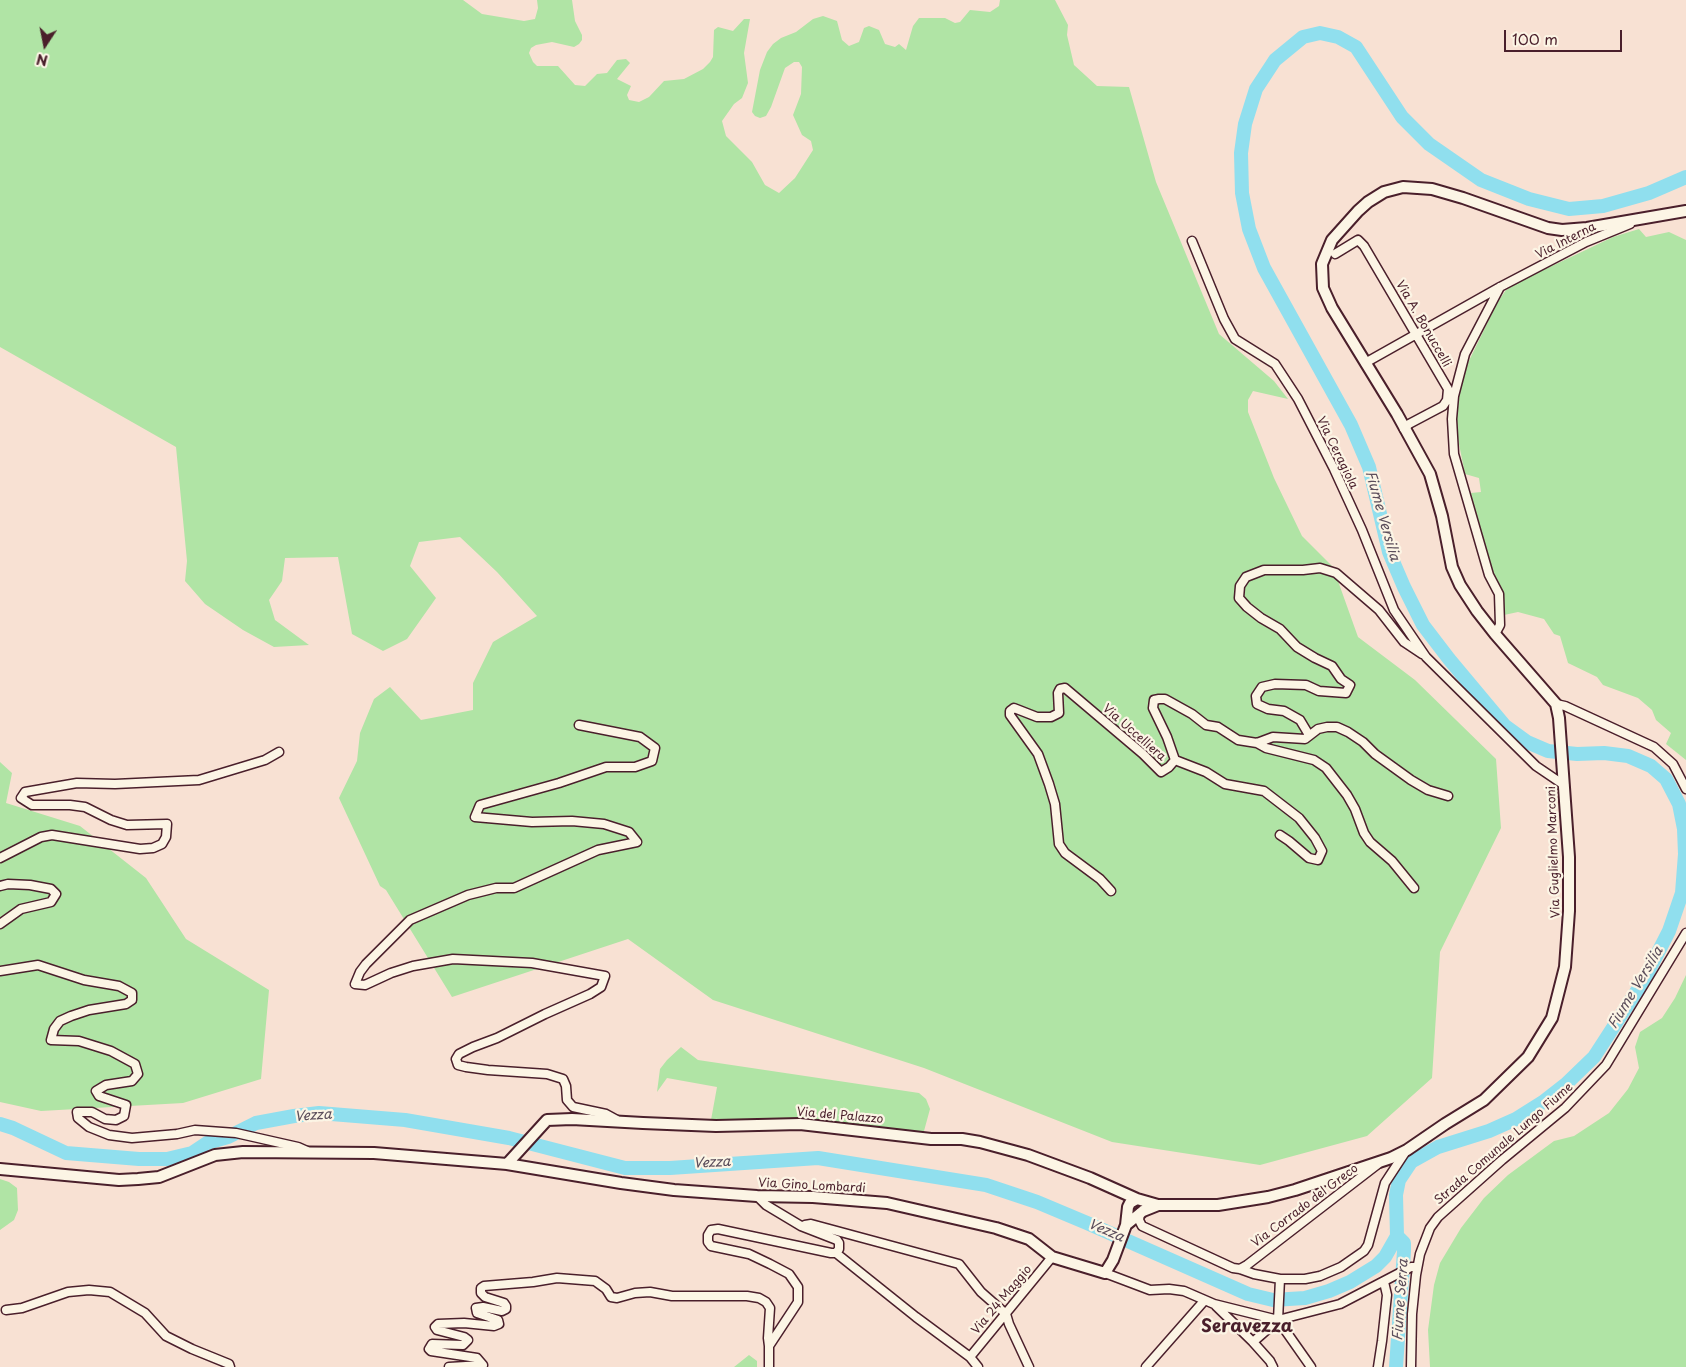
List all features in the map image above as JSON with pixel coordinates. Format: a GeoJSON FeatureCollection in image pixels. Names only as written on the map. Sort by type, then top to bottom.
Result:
{"type":"FeatureCollection","features":[{"type":"Feature","properties":{"kind":"main road"},"geometry":{"type":"LineString","coordinates":[[1556,704],[1477,611],[1456,576],[1452,567],[1442,516],[1430,474],[1329,301],[1324,288],[1322,264],[1328,248],[1338,232],[1368,202],[1384,192],[1403,187],[1432,189],[1548,228],[1562,230],[1587,228],[1686,211]]}},
{"type":"Feature","properties":{"kind":"main road","name":"Via Guglielmo Marconi"},"geometry":{"type":"LineString","coordinates":[[1158,1205],[1218,1205],[1268,1197],[1296,1190],[1382,1161],[1407,1150],[1484,1100],[1528,1057],[1552,1018],[1565,967],[1569,911],[1569,858],[1559,718],[1556,704]]}},
{"type":"Feature","properties":{"kind":"main road","name":"Via del Palazzo"},"geometry":{"type":"LineString","coordinates":[[507,1164],[547,1120],[572,1119],[716,1126],[800,1124],[931,1139],[962,1139],[980,1142],[1028,1155],[1090,1178],[1137,1199],[1158,1205]]}},
{"type":"Feature","properties":{"kind":"main road","name":"Via Gino Lombardi"},"geometry":{"type":"LineString","coordinates":[[0,1170],[128,1179],[159,1177],[215,1155],[243,1152],[374,1153],[507,1164],[638,1186],[674,1190],[887,1203],[996,1228],[1029,1239],[1052,1257],[1105,1273]]}},
{"type":"Feature","properties":{"kind":"main road"},"geometry":{"type":"LineString","coordinates":[[1105,1273],[1116,1252],[1126,1224],[1128,1207],[1130,1203],[1137,1199],[1141,1205],[1140,1213]]}},
{"type":"Feature","properties":{"kind":"main road"},"geometry":{"type":"LineString","coordinates":[[1126,1224],[1140,1213],[1158,1205]]}},
{"type":"Feature","properties":{"kind":"street","name":"Via Interna"},"geometry":{"type":"LineString","coordinates":[[1365,363],[1500,287],[1586,242],[1644,218]]}},
{"type":"Feature","properties":{"kind":"street","name":"Via A. Bonuccelli"},"geometry":{"type":"LineString","coordinates":[[1335,254],[1358,240],[1364,246],[1448,389],[1448,400],[1443,406],[1409,424],[1404,429]]}},
{"type":"Feature","properties":{"kind":"street","name":"Via Ceragiola"},"geometry":{"type":"LineString","coordinates":[[1192,241],[1224,319],[1235,339],[1275,364],[1290,384],[1342,486],[1394,610],[1426,657],[1536,766],[1564,785]]}},
{"type":"Feature","properties":{"kind":"street"},"geometry":{"type":"LineString","coordinates":[[1495,634],[1500,625],[1499,594],[1489,576],[1454,454],[1452,419],[1454,396],[1465,354],[1500,287]]}},
{"type":"Feature","properties":{"kind":"street"},"geometry":{"type":"LineString","coordinates":[[1426,657],[1404,642],[1379,610],[1336,573],[1320,568],[1264,570],[1246,577],[1240,586],[1239,598],[1261,618],[1280,629],[1297,647],[1332,666],[1341,678],[1350,685],[1346,693],[1319,691],[1306,685],[1275,684],[1262,687],[1256,696],[1257,704],[1268,709],[1284,711],[1300,720],[1309,734],[1327,726],[1337,727],[1348,732],[1411,780],[1428,790],[1448,796]]}},
{"type":"Feature","properties":{"kind":"street","name":"Via Uccelliera"},"geometry":{"type":"LineString","coordinates":[[1111,892],[1100,879],[1064,853],[1059,844],[1055,804],[1038,754],[1010,715],[1010,711],[1014,708],[1037,718],[1051,718],[1059,713],[1058,693],[1060,689],[1065,688],[1161,772],[1175,760],[1167,737],[1153,708],[1154,700],[1165,699],[1192,714],[1206,725],[1218,727],[1238,740],[1257,743],[1273,737],[1305,739],[1309,734]]}},
{"type":"Feature","properties":{"kind":"street"},"geometry":{"type":"LineString","coordinates":[[1556,704],[1566,706],[1654,747],[1673,764],[1686,789]]}},
{"type":"Feature","properties":{"kind":"street"},"geometry":{"type":"LineString","coordinates":[[579,725],[640,737],[656,748],[652,761],[635,767],[606,767],[480,806],[475,817],[532,822],[572,821],[604,824],[629,832],[638,842],[598,850],[514,888],[496,888],[468,895],[410,920],[366,964],[355,984],[365,985],[391,973],[413,966],[453,959],[532,963],[605,976],[601,988],[504,1035],[473,1047],[459,1054],[456,1059],[458,1065],[466,1067],[547,1074],[562,1079],[566,1086],[568,1100],[573,1107],[606,1114],[619,1121]]}},
{"type":"Feature","properties":{"kind":"street"},"geometry":{"type":"LineString","coordinates":[[1257,743],[1266,748],[1314,760],[1326,768],[1347,795],[1355,809],[1364,834],[1370,842],[1392,861],[1414,888]]}},
{"type":"Feature","properties":{"kind":"street"},"geometry":{"type":"LineString","coordinates":[[0,858],[40,837],[52,835],[140,849],[153,848],[162,844],[166,837],[167,824],[127,825],[111,820],[85,807],[32,805],[21,798],[25,792],[77,783],[115,784],[199,780],[265,760],[279,752]]}},
{"type":"Feature","properties":{"kind":"street"},"geometry":{"type":"LineString","coordinates":[[1175,760],[1206,772],[1224,784],[1264,790],[1299,818],[1316,838],[1322,851],[1318,860],[1309,858],[1280,835]]}},
{"type":"Feature","properties":{"kind":"street"},"geometry":{"type":"LineString","coordinates":[[0,886],[30,884],[52,889],[56,894],[51,902],[21,910],[0,924]]}},
{"type":"Feature","properties":{"kind":"street","name":"Strada Comunale Lungo Fiume"},"geometry":{"type":"LineString","coordinates":[[1411,1367],[1414,1267],[1430,1228],[1438,1217],[1502,1160],[1565,1108],[1606,1065],[1686,933]]}},
{"type":"Feature","properties":{"kind":"street"},"geometry":{"type":"LineString","coordinates":[[0,971],[38,964],[84,980],[119,986],[132,993],[132,1000],[126,1004],[90,1010],[70,1016],[60,1021],[54,1029],[51,1040],[78,1041],[111,1052],[135,1064],[138,1074],[132,1081],[106,1085],[96,1091],[99,1096],[126,1105],[124,1116],[116,1120],[105,1119],[92,1112],[76,1112],[78,1118],[89,1126],[109,1135],[132,1138],[177,1134],[195,1130],[236,1133],[298,1147],[309,1152]]}},
{"type":"Feature","properties":{"kind":"street"},"geometry":{"type":"LineString","coordinates":[[1140,1213],[1139,1220],[1142,1226],[1233,1268],[1280,1282],[1320,1276],[1341,1267],[1364,1251],[1369,1240],[1385,1183],[1407,1150]]}},
{"type":"Feature","properties":{"kind":"street","name":"Via Corrado del Greco"},"geometry":{"type":"LineString","coordinates":[[1240,1269],[1382,1161]]}},
{"type":"Feature","properties":{"kind":"street"},"geometry":{"type":"LineString","coordinates":[[757,1196],[766,1205],[801,1226],[837,1240],[839,1248],[836,1252]]}},
{"type":"Feature","properties":{"kind":"street"},"geometry":{"type":"LineString","coordinates":[[801,1226],[811,1224],[959,1264],[981,1292],[1006,1314],[1029,1367]]}},
{"type":"Feature","properties":{"kind":"street"},"geometry":{"type":"LineString","coordinates":[[769,1346],[798,1302],[798,1287],[789,1274],[770,1264],[748,1254],[711,1246],[708,1242],[708,1235],[711,1230],[725,1230],[831,1253],[836,1252],[916,1317],[970,1357],[978,1367]]}},
{"type":"Feature","properties":{"kind":"street","name":"Via 24 Maggio"},"geometry":{"type":"LineString","coordinates":[[970,1357],[1052,1257]]}},
{"type":"Feature","properties":{"kind":"street"},"geometry":{"type":"LineString","coordinates":[[1105,1273],[1150,1290],[1169,1289],[1184,1292],[1214,1304],[1278,1316],[1340,1304],[1414,1267]]}},
{"type":"Feature","properties":{"kind":"street"},"geometry":{"type":"LineString","coordinates":[[449,1367],[483,1365],[477,1358],[429,1349],[432,1344],[462,1345],[468,1340],[464,1337],[437,1330],[435,1327],[438,1324],[498,1325],[498,1320],[477,1313],[476,1308],[482,1307],[502,1311],[506,1309],[504,1303],[486,1297],[481,1292],[481,1288],[484,1286],[557,1278],[595,1281],[606,1288],[611,1297],[617,1298],[635,1293],[650,1292],[672,1296],[747,1296],[759,1298],[766,1302],[770,1308],[769,1367]]}},
{"type":"Feature","properties":{"kind":"street"},"geometry":{"type":"LineString","coordinates":[[1378,1367],[1387,1295],[1387,1279]]}},
{"type":"Feature","properties":{"kind":"street"},"geometry":{"type":"LineString","coordinates":[[1280,1282],[1278,1316],[1311,1367]]}},
{"type":"Feature","properties":{"kind":"street"},"geometry":{"type":"LineString","coordinates":[[6,1310],[22,1308],[68,1292],[89,1290],[110,1292],[145,1313],[166,1336],[229,1364],[230,1367]]}},
{"type":"Feature","properties":{"kind":"street"},"geometry":{"type":"LineString","coordinates":[[1146,1367],[1204,1301]]}},
{"type":"Feature","properties":{"kind":"street"},"geometry":{"type":"LineString","coordinates":[[1214,1304],[1253,1342],[1273,1367]]}},
{"type":"Feature","properties":{"kind":"street"},"geometry":{"type":"LineString","coordinates":[[1253,1342],[1278,1316]]}},
{"type":"Feature","properties":{"kind":"green space"},"geometry":{"type":"Polygon","coordinates":[[[0,0],[463,0],[482,14],[524,21],[535,19],[538,8],[537,0],[572,0],[575,21],[582,35],[582,40],[574,47],[552,42],[536,45],[531,48],[529,53],[533,62],[537,66],[558,66],[575,85],[585,86],[597,74],[607,73],[617,60],[626,59],[630,63],[617,79],[631,86],[627,95],[629,100],[639,102],[649,97],[664,81],[684,79],[703,69],[713,57],[714,30],[718,27],[733,31],[744,19],[750,19],[744,53],[748,83],[742,98],[734,104],[722,121],[726,136],[752,162],[765,185],[779,193],[795,178],[813,150],[811,141],[802,135],[793,115],[801,94],[802,67],[799,62],[794,62],[785,68],[766,116],[760,118],[752,112],[760,70],[767,52],[781,38],[796,32],[813,19],[823,16],[837,21],[842,40],[849,46],[859,42],[864,28],[869,26],[879,30],[885,44],[895,47],[899,44],[906,50],[913,26],[919,18],[945,18],[955,23],[960,22],[970,10],[990,12],[999,6],[1000,0],[1055,0],[1068,25],[1067,35],[1074,65],[1097,86],[1129,87],[1156,182],[1219,334],[1274,381],[1288,399],[1253,391],[1248,400],[1248,412],[1274,478],[1302,536],[1333,567],[1358,637],[1415,680],[1496,759],[1501,828],[1440,952],[1432,1078],[1367,1136],[1260,1165],[1112,1142],[924,1068],[713,1000],[628,939],[452,997],[386,890],[380,886],[339,798],[357,761],[360,733],[374,699],[390,687],[421,720],[473,710],[473,683],[493,642],[537,616],[497,572],[460,537],[419,542],[410,566],[436,598],[407,639],[383,651],[352,634],[338,557],[285,558],[282,581],[269,600],[275,620],[309,645],[274,647],[243,630],[205,604],[185,581],[187,561],[176,447],[0,347],[0,0]]]}},
{"type":"Feature","properties":{"kind":"green space"},"geometry":{"type":"Polygon","coordinates":[[[1639,229],[1646,237],[1669,232],[1686,240],[1686,760],[1666,744],[1671,733],[1656,720],[1652,710],[1638,698],[1603,685],[1597,677],[1568,663],[1560,636],[1554,634],[1544,619],[1518,612],[1504,615],[1501,590],[1482,547],[1471,493],[1481,492],[1479,478],[1465,474],[1456,429],[1457,400],[1465,369],[1497,303],[1506,290],[1524,279],[1613,237],[1639,229]]]}},
{"type":"Feature","properties":{"kind":"green space"},"geometry":{"type":"Polygon","coordinates":[[[0,762],[12,773],[6,803],[80,826],[146,878],[186,939],[269,990],[261,1079],[183,1103],[41,1111],[0,1102],[0,762]]]}},
{"type":"Feature","properties":{"kind":"green space"},"geometry":{"type":"Polygon","coordinates":[[[1686,975],[1686,1367],[1430,1367],[1428,1330],[1434,1285],[1440,1263],[1461,1228],[1484,1198],[1508,1175],[1554,1141],[1574,1136],[1609,1113],[1628,1089],[1639,1068],[1635,1047],[1640,1032],[1662,1018],[1675,998],[1686,975]]]}},
{"type":"Feature","properties":{"kind":"green space"},"geometry":{"type":"Polygon","coordinates":[[[681,1047],[698,1060],[919,1093],[926,1099],[930,1109],[924,1131],[920,1133],[798,1119],[711,1120],[717,1087],[667,1078],[657,1092],[660,1069],[681,1047]]]}},
{"type":"Feature","properties":{"kind":"green space"},"geometry":{"type":"Polygon","coordinates":[[[0,1179],[9,1182],[17,1188],[18,1210],[14,1220],[0,1230],[0,1179]]]}},
{"type":"Feature","properties":{"kind":"green space"},"geometry":{"type":"Polygon","coordinates":[[[749,1355],[757,1361],[757,1367],[734,1367],[749,1355]]]}},
{"type":"Feature","properties":{"kind":"waterway","name":"Fiume Versilia"},"geometry":{"type":"LineString","coordinates":[[1397,1236],[1396,1195],[1399,1180],[1411,1162],[1438,1147],[1489,1131],[1516,1119],[1543,1102],[1566,1084],[1594,1057],[1644,980],[1669,931],[1682,893],[1685,854],[1684,829],[1679,804],[1666,779],[1651,766],[1628,756],[1548,751],[1527,742],[1505,726],[1423,625],[1389,552],[1369,467],[1351,425],[1264,268],[1249,229],[1242,193],[1241,153],[1245,124],[1256,89],[1275,60],[1303,37],[1320,33],[1338,37],[1356,47],[1402,117],[1429,144],[1481,180],[1529,199],[1569,209],[1603,206],[1649,193],[1686,177]]}},
{"type":"Feature","properties":{"kind":"waterway","name":"Vezza"},"geometry":{"type":"LineString","coordinates":[[0,1124],[13,1128],[66,1153],[139,1159],[167,1159],[192,1153],[207,1143],[228,1137],[256,1123],[319,1113],[405,1120],[509,1138],[625,1168],[670,1168],[818,1158],[986,1185],[1037,1202],[1248,1294],[1273,1300],[1305,1298],[1350,1282],[1376,1266],[1385,1257],[1397,1236]]}},
{"type":"Feature","properties":{"kind":"waterway","name":"Fiume Serra"},"geometry":{"type":"LineString","coordinates":[[1396,1367],[1404,1251],[1404,1243],[1397,1236]]}},
{"type":"Feature","properties":{"kind":"district","name":"Seravezza"},"geometry":{"type":"Point","coordinates":[1247,1327]}}]}
